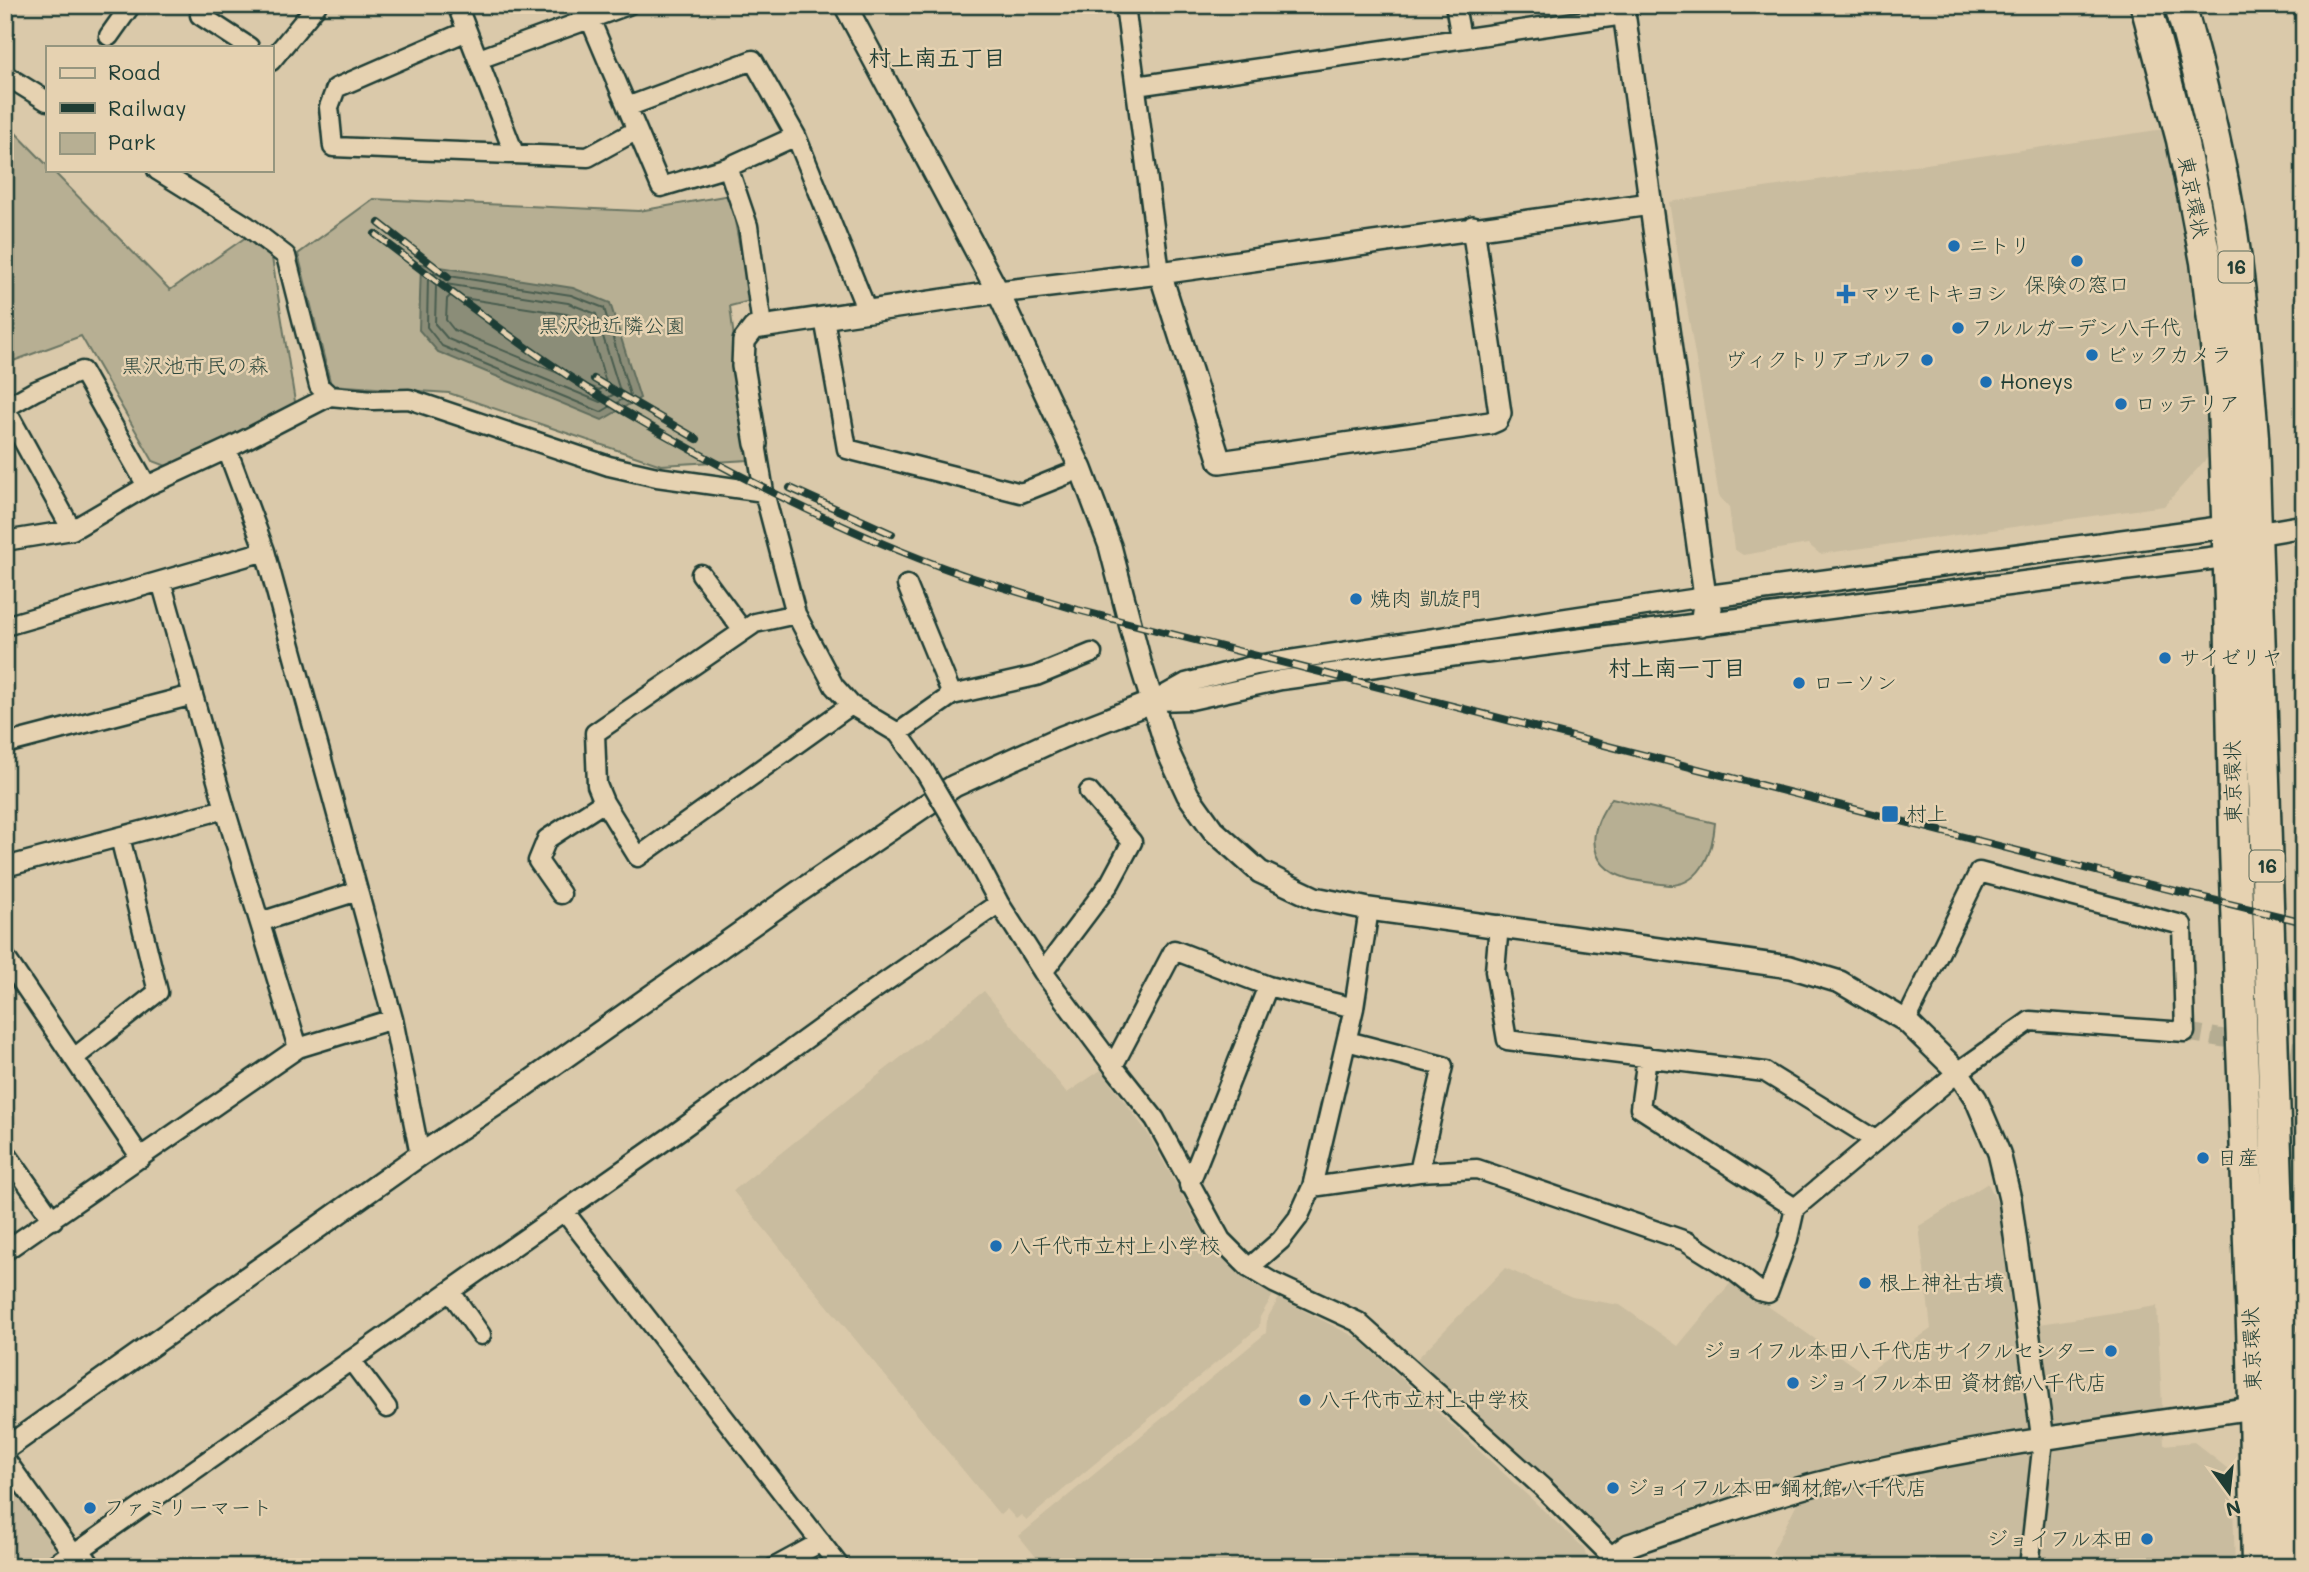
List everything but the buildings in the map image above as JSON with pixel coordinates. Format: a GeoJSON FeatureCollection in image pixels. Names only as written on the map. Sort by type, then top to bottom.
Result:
{"type":"FeatureCollection","features":[{"type":"Feature","properties":{"kind":"highway","name":"東京環状"},"geometry":{"type":"LineString","coordinates":[[2146,5],[2182,140],[2206,262],[2222,404],[2257,1567]]}},
{"type":"Feature","properties":{"kind":"highway","name":"東京環状"},"geometry":{"type":"LineString","coordinates":[[2180,5],[2213,134],[2238,280],[2253,437],[2294,1401],[2286,1567]]}},
{"type":"Feature","properties":{"kind":"street"},"geometry":{"type":"LineString","coordinates":[[109,36],[131,5]]}},
{"type":"Feature","properties":{"kind":"street"},"geometry":{"type":"LineString","coordinates":[[207,5],[200,15],[247,46]]}},
{"type":"Feature","properties":{"kind":"street"},"geometry":{"type":"LineString","coordinates":[[273,59],[317,5]]}},
{"type":"Feature","properties":{"kind":"street"},"geometry":{"type":"LineString","coordinates":[[457,5],[514,153]]}},
{"type":"Feature","properties":{"kind":"street"},"geometry":{"type":"LineString","coordinates":[[479,59],[628,5]]}},
{"type":"Feature","properties":{"kind":"street"},"geometry":{"type":"LineString","coordinates":[[845,5],[998,292],[1081,469],[1110,546],[1168,752],[1188,795],[1213,830],[1260,872],[1315,898],[1368,909],[1790,967],[1840,982],[1906,1021],[1958,1072],[1976,1099],[1990,1130],[2010,1199],[2043,1440],[2029,1567]]}},
{"type":"Feature","properties":{"kind":"street"},"geometry":{"type":"LineString","coordinates":[[1125,5],[1160,274],[1220,461],[1497,420],[1500,413],[1473,227]]}},
{"type":"Feature","properties":{"kind":"street"},"geometry":{"type":"LineString","coordinates":[[1455,5],[1461,38]]}},
{"type":"Feature","properties":{"kind":"street"},"geometry":{"type":"LineString","coordinates":[[1136,86],[1461,38],[1624,10],[1710,624]]}},
{"type":"Feature","properties":{"kind":"street"},"geometry":{"type":"LineString","coordinates":[[590,19],[661,187],[728,167],[796,136]]}},
{"type":"Feature","properties":{"kind":"street"},"geometry":{"type":"LineString","coordinates":[[467,31],[336,88],[329,107],[333,147],[588,157],[637,130]]}},
{"type":"Feature","properties":{"kind":"street"},"geometry":{"type":"LineString","coordinates":[[627,107],[753,60],[796,136],[867,311]]}},
{"type":"Feature","properties":{"kind":"street"},"geometry":{"type":"LineString","coordinates":[[5,75],[46,100]]}},
{"type":"Feature","properties":{"kind":"street"},"geometry":{"type":"LineString","coordinates":[[728,167],[748,226],[762,326]]}},
{"type":"Feature","properties":{"kind":"street"},"geometry":{"type":"LineString","coordinates":[[160,172],[247,226],[286,256],[319,386],[330,396]]}},
{"type":"Feature","properties":{"kind":"street"},"geometry":{"type":"LineString","coordinates":[[1634,1567],[1608,1562],[1542,1487],[1358,1322],[1273,1283],[1249,1268],[1221,1240],[1155,1119],[1043,972],[999,903],[924,770],[898,733],[851,705],[834,686],[796,614],[764,492],[743,366],[744,341],[754,328],[762,326],[998,292],[1160,274],[1473,227],[1650,204]]}},
{"type":"Feature","properties":{"kind":"street"},"geometry":{"type":"LineString","coordinates":[[824,318],[847,449],[1021,493],[1081,469]]}},
{"type":"Feature","properties":{"kind":"street"},"geometry":{"type":"LineString","coordinates":[[72,530],[5,408],[35,391],[82,371],[148,486]]}},
{"type":"Feature","properties":{"kind":"street"},"geometry":{"type":"LineString","coordinates":[[5,541],[72,530],[148,486],[330,396],[373,400],[409,399],[609,466],[657,477],[764,492]]}},
{"type":"Feature","properties":{"kind":"street"},"geometry":{"type":"LineString","coordinates":[[227,449],[265,551],[393,1019],[420,1155]]}},
{"type":"Feature","properties":{"kind":"street"},"geometry":{"type":"LineString","coordinates":[[1152,702],[1191,700],[1281,680],[1710,624],[2227,542],[2304,526]]}},
{"type":"Feature","properties":{"kind":"street"},"geometry":{"type":"LineString","coordinates":[[5,1449],[420,1155],[521,1088],[954,786],[1062,737],[1152,702],[1186,683],[1256,665],[1705,597],[2227,542]]}},
{"type":"Feature","properties":{"kind":"street"},"geometry":{"type":"LineString","coordinates":[[5,626],[265,551]]}},
{"type":"Feature","properties":{"kind":"street"},"geometry":{"type":"LineString","coordinates":[[701,574],[743,631]]}},
{"type":"Feature","properties":{"kind":"street"},"geometry":{"type":"LineString","coordinates":[[161,581],[225,809],[298,1048]]}},
{"type":"Feature","properties":{"kind":"street"},"geometry":{"type":"LineString","coordinates":[[907,585],[952,695]]}},
{"type":"Feature","properties":{"kind":"street"},"geometry":{"type":"LineString","coordinates":[[796,614],[755,623],[595,733],[597,785],[604,802],[638,857],[851,705]]}},
{"type":"Feature","properties":{"kind":"street"},"geometry":{"type":"LineString","coordinates":[[898,733],[952,695],[1036,676],[1092,653]]}},
{"type":"Feature","properties":{"kind":"street"},"geometry":{"type":"LineString","coordinates":[[5,744],[193,695]]}},
{"type":"Feature","properties":{"kind":"street"},"geometry":{"type":"LineString","coordinates":[[1043,972],[1110,883],[1132,842],[1089,792]]}},
{"type":"Feature","properties":{"kind":"street"},"geometry":{"type":"LineString","coordinates":[[561,894],[538,860],[547,839],[604,802]]}},
{"type":"Feature","properties":{"kind":"street"},"geometry":{"type":"LineString","coordinates":[[5,867],[225,809]]}},
{"type":"Feature","properties":{"kind":"street"},"geometry":{"type":"LineString","coordinates":[[74,1058],[158,992],[120,837]]}},
{"type":"Feature","properties":{"kind":"street"},"geometry":{"type":"LineString","coordinates":[[1312,1187],[1419,1171],[1477,1169],[1686,1241],[1734,1270],[1759,1291],[1768,1293],[1788,1239],[1796,1208],[1958,1072],[2029,1021],[2185,1032],[2182,925],[1979,872],[1906,1021]]}},
{"type":"Feature","properties":{"kind":"street"},"geometry":{"type":"LineString","coordinates":[[260,922],[358,891]]}},
{"type":"Feature","properties":{"kind":"street"},"geometry":{"type":"LineString","coordinates":[[86,1565],[80,1550],[999,903]]}},
{"type":"Feature","properties":{"kind":"street"},"geometry":{"type":"LineString","coordinates":[[1249,1268],[1281,1240],[1297,1218],[1312,1187],[1348,1041],[1368,909]]}},
{"type":"Feature","properties":{"kind":"street"},"geometry":{"type":"LineString","coordinates":[[1499,925],[1494,971],[1507,1040],[1765,1072],[1875,1140]]}},
{"type":"Feature","properties":{"kind":"street"},"geometry":{"type":"LineString","coordinates":[[1113,1066],[1174,950],[1268,986],[1354,1008]]}},
{"type":"Feature","properties":{"kind":"street"},"geometry":{"type":"LineString","coordinates":[[5,957],[141,1158]]}},
{"type":"Feature","properties":{"kind":"street"},"geometry":{"type":"LineString","coordinates":[[1189,1185],[1268,986]]}},
{"type":"Feature","properties":{"kind":"street"},"geometry":{"type":"LineString","coordinates":[[5,1251],[298,1048],[393,1019]]}},
{"type":"Feature","properties":{"kind":"street"},"geometry":{"type":"LineString","coordinates":[[1348,1041],[1443,1066],[1419,1171]]}},
{"type":"Feature","properties":{"kind":"street"},"geometry":{"type":"LineString","coordinates":[[1647,1058],[1640,1108],[1796,1208]]}},
{"type":"Feature","properties":{"kind":"street"},"geometry":{"type":"LineString","coordinates":[[5,1152],[53,1220]]}},
{"type":"Feature","properties":{"kind":"street"},"geometry":{"type":"LineString","coordinates":[[564,1211],[840,1567]]}},
{"type":"Feature","properties":{"kind":"street"},"geometry":{"type":"LineString","coordinates":[[450,1291],[481,1335]]}},
{"type":"Feature","properties":{"kind":"street"},"geometry":{"type":"LineString","coordinates":[[351,1360],[387,1408]]}},
{"type":"Feature","properties":{"kind":"street"},"geometry":{"type":"LineString","coordinates":[[1608,1562],[1629,1545],[1753,1502],[1817,1484],[1930,1459],[2294,1401]]}},
{"type":"Feature","properties":{"kind":"street"},"geometry":{"type":"LineString","coordinates":[[5,1459],[72,1552],[51,1567]]}},
{"type":"Feature","properties":{"kind":"street"},"geometry":{"type":"LineString","coordinates":[[775,1567],[821,1542]]}},
{"type":"Feature","properties":{"kind":"shaded area"},"geometry":{"type":"Polygon","coordinates":[[[2164,129],[2193,291],[2204,388],[2208,457],[2164,506],[1820,554],[1808,544],[1743,555],[1734,549],[1729,507],[1719,496],[1669,202],[2164,129]]]}},
{"type":"Feature","properties":{"kind":"shaded area","name":"八千代市立村上小学校"},"geometry":{"type":"Polygon","coordinates":[[[984,991],[1067,1093],[1101,1070],[1147,1132],[1204,1235],[1238,1273],[1251,1284],[1273,1295],[1260,1317],[1259,1327],[1027,1520],[1021,1515],[1016,1519],[1007,1509],[1000,1515],[733,1191],[984,991]]]}},
{"type":"Feature","properties":{"kind":"shaded area"},"geometry":{"type":"Polygon","coordinates":[[[1988,1183],[1998,1205],[2014,1328],[2157,1306],[2164,1445],[2194,1442],[2232,1472],[2235,1567],[1797,1567],[1772,1553],[1809,1479],[1678,1515],[1609,1540],[1414,1362],[1505,1268],[1572,1297],[1620,1305],[1678,1346],[1732,1281],[1865,1374],[1931,1329],[1919,1226],[1988,1183]]]}},
{"type":"Feature","properties":{"kind":"shaded area","name":"八千代市立村上中学校"},"geometry":{"type":"Polygon","coordinates":[[[1279,1298],[1359,1339],[1584,1548],[1585,1567],[1044,1567],[1019,1536],[1266,1333],[1267,1319],[1279,1298]]]}},
{"type":"Feature","properties":{"kind":"shaded area"},"geometry":{"type":"Polygon","coordinates":[[[14,1482],[62,1551],[40,1567],[5,1567],[5,1489],[14,1482]]]}},
{"type":"Feature","properties":{"kind":"green space","name":"黒沢池市民の森"},"geometry":{"type":"Polygon","coordinates":[[[5,122],[46,164],[46,172],[54,172],[170,290],[249,235],[272,258],[296,408],[169,467],[153,461],[81,336],[5,364],[5,122]]]}},
{"type":"Feature","properties":{"kind":"green space","name":"黒沢池近隣公園"},"geometry":{"type":"Polygon","coordinates":[[[730,195],[750,301],[730,306],[749,460],[661,465],[449,393],[331,385],[298,254],[373,199],[639,211],[730,195]]]}},
{"type":"Feature","properties":{"kind":"green space"},"geometry":{"type":"Polygon","coordinates":[[[1612,798],[1715,823],[1709,853],[1699,871],[1683,883],[1670,885],[1628,878],[1603,864],[1594,842],[1596,828],[1612,798]]]}},
{"type":"Feature","properties":{"kind":"water"},"geometry":{"type":"Polygon","coordinates":[[[421,264],[573,288],[610,303],[640,398],[602,420],[438,352],[419,330],[421,264]]]}},
{"type":"Feature","properties":{"kind":"tunnel"},"geometry":{"type":"LineString","coordinates":[[2185,1032],[2304,1052]]}},
{"type":"Feature","properties":{"kind":"railway"},"geometry":{"type":"LineString","coordinates":[[379,223],[448,277]]}},
{"type":"Feature","properties":{"kind":"railway"},"geometry":{"type":"LineString","coordinates":[[375,234],[527,348],[622,410],[703,456],[831,521],[961,574],[1078,610],[2304,922]]}},
{"type":"Feature","properties":{"kind":"railway"},"geometry":{"type":"LineString","coordinates":[[594,379],[697,439]]}},
{"type":"Feature","properties":{"kind":"railway"},"geometry":{"type":"LineString","coordinates":[[790,488],[892,534]]}},
{"type":"Feature","properties":{"kind":"place","name":"ニトリ"},"geometry":{"type":"Point","coordinates":[1954,246]}},
{"type":"Feature","properties":{"kind":"place","name":"保険の窓口"},"geometry":{"type":"Point","coordinates":[2077,261]}},
{"type":"Feature","properties":{"kind":"place","name":"マツモトキヨシ"},"geometry":{"type":"Point","coordinates":[1846,294]}},
{"type":"Feature","properties":{"kind":"place","name":"フルルガーデン八千代"},"geometry":{"type":"Point","coordinates":[1958,328]}},
{"type":"Feature","properties":{"kind":"place","name":"ビックカメラ"},"geometry":{"type":"Point","coordinates":[2092,355]}},
{"type":"Feature","properties":{"kind":"place","name":"ヴィクトリアゴルフ"},"geometry":{"type":"Point","coordinates":[1927,360]}},
{"type":"Feature","properties":{"kind":"place","name":"Honeys"},"geometry":{"type":"Point","coordinates":[1986,382]}},
{"type":"Feature","properties":{"kind":"place","name":"ロッテリア"},"geometry":{"type":"Point","coordinates":[2121,404]}},
{"type":"Feature","properties":{"kind":"place","name":"焼肉 凱旋門"},"geometry":{"type":"Point","coordinates":[1356,599]}},
{"type":"Feature","properties":{"kind":"place","name":"サイゼリヤ"},"geometry":{"type":"Point","coordinates":[2165,658]}},
{"type":"Feature","properties":{"kind":"place","name":"ローソン"},"geometry":{"type":"Point","coordinates":[1799,683]}},
{"type":"Feature","properties":{"kind":"place","name":"村上"},"geometry":{"type":"Point","coordinates":[1890,814]}},
{"type":"Feature","properties":{"kind":"place","name":"日産"},"geometry":{"type":"Point","coordinates":[2203,1158]}},
{"type":"Feature","properties":{"kind":"place","name":"八千代市立村上小学校"},"geometry":{"type":"Point","coordinates":[996,1246]}},
{"type":"Feature","properties":{"kind":"place","name":"根上神社古墳"},"geometry":{"type":"Point","coordinates":[1865,1283]}},
{"type":"Feature","properties":{"kind":"place","name":"ジョイフル本田八千代店サイクルセンター"},"geometry":{"type":"Point","coordinates":[2111,1351]}},
{"type":"Feature","properties":{"kind":"place","name":"ジョイフル本田 資材館八千代店"},"geometry":{"type":"Point","coordinates":[1793,1383]}},
{"type":"Feature","properties":{"kind":"place","name":"八千代市立村上中学校"},"geometry":{"type":"Point","coordinates":[1305,1400]}},
{"type":"Feature","properties":{"kind":"place","name":"ジョイフル本田 鋼材館八千代店"},"geometry":{"type":"Point","coordinates":[1613,1488]}},
{"type":"Feature","properties":{"kind":"place","name":"ファミリーマート"},"geometry":{"type":"Point","coordinates":[90,1508]}},
{"type":"Feature","properties":{"kind":"place","name":"ジョイフル本田"},"geometry":{"type":"Point","coordinates":[2147,1539]}},
{"type":"Feature","properties":{"kind":"district","name":"村上南五丁目"},"geometry":{"type":"Point","coordinates":[937,58]}},
{"type":"Feature","properties":{"kind":"district","name":"村上南一丁目"},"geometry":{"type":"Point","coordinates":[1677,668]}}]}
